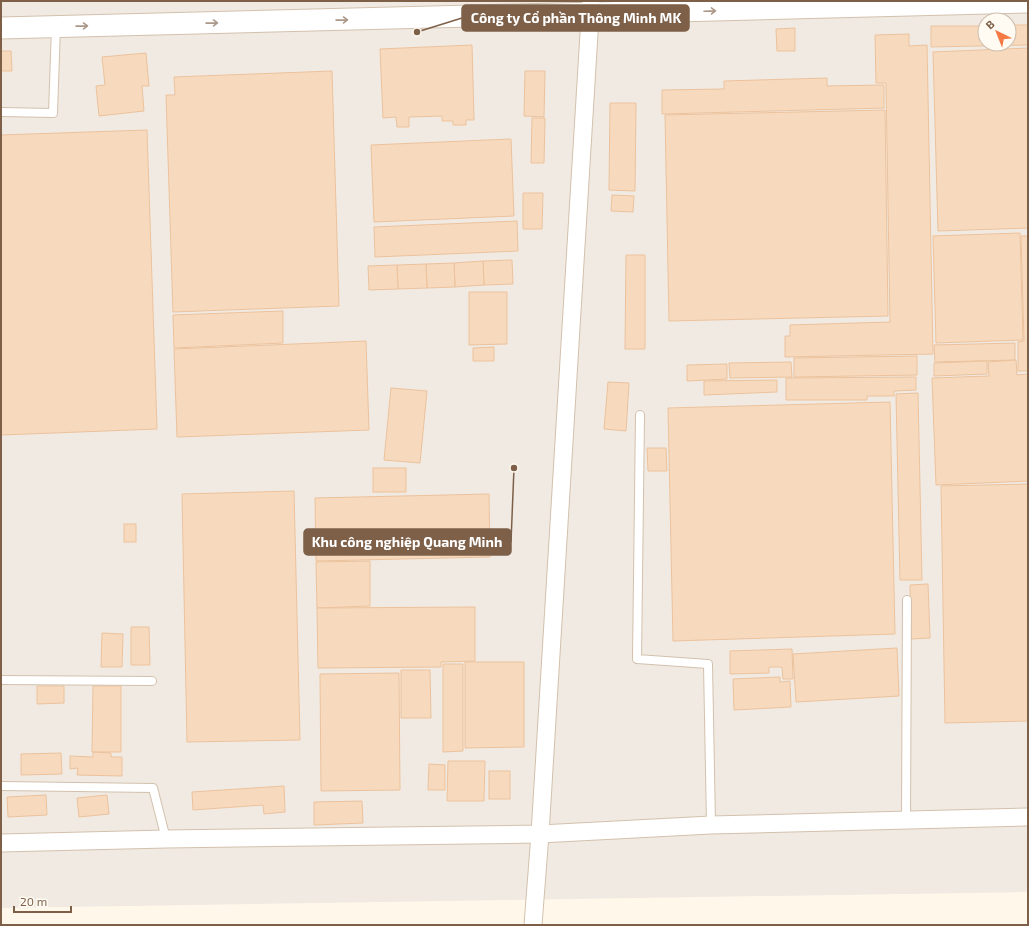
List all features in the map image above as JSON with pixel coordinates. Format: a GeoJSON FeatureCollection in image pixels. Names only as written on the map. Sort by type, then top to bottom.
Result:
{"type":"FeatureCollection","features":[{"type":"Feature","properties":{"kind":"street"},"geometry":{"type":"LineString","coordinates":[[1,28],[590,8],[1028,2]]}},
{"type":"Feature","properties":{"kind":"street"},"geometry":{"type":"LineString","coordinates":[[532,925],[540,834],[590,8]]}},
{"type":"Feature","properties":{"kind":"street"},"geometry":{"type":"LineString","coordinates":[[1,843],[166,839],[540,834],[711,825],[1028,817]]}},
{"type":"Feature","properties":{"kind":"lane"},"geometry":{"type":"LineString","coordinates":[[1,112],[53,113],[56,27]]}},
{"type":"Feature","properties":{"kind":"lane"},"geometry":{"type":"LineString","coordinates":[[640,415],[637,659],[708,664],[711,825]]}},
{"type":"Feature","properties":{"kind":"lane"},"geometry":{"type":"LineString","coordinates":[[906,820],[907,600]]}},
{"type":"Feature","properties":{"kind":"lane"},"geometry":{"type":"LineString","coordinates":[[1,680],[152,681]]}},
{"type":"Feature","properties":{"kind":"lane"},"geometry":{"type":"LineString","coordinates":[[1,786],[153,788],[166,839]]}},
{"type":"Feature","properties":{"kind":"shaded area"},"geometry":{"type":"Polygon","coordinates":[[[1,1],[1028,1],[1028,892],[1,908],[1,1]]]}},
{"type":"Feature","properties":{"kind":"building"},"geometry":{"type":"Polygon","coordinates":[[[1017,25],[1028,25],[1028,45],[1017,45],[1017,25]]]}},
{"type":"Feature","properties":{"kind":"building"},"geometry":{"type":"Polygon","coordinates":[[[931,26],[977,26],[977,46],[931,47],[931,26]]]}},
{"type":"Feature","properties":{"kind":"building"},"geometry":{"type":"Polygon","coordinates":[[[795,28],[795,51],[777,51],[776,29],[795,28]]]}},
{"type":"Feature","properties":{"kind":"building"},"geometry":{"type":"Polygon","coordinates":[[[909,34],[909,46],[927,45],[933,354],[785,357],[785,336],[790,336],[790,325],[890,322],[886,83],[876,83],[875,35],[909,34]]]}},
{"type":"Feature","properties":{"kind":"building"},"geometry":{"type":"Polygon","coordinates":[[[472,45],[474,120],[466,120],[466,125],[453,125],[453,121],[442,121],[442,116],[409,117],[409,127],[397,127],[396,117],[383,118],[380,49],[472,45]]]}},
{"type":"Feature","properties":{"kind":"building"},"geometry":{"type":"Polygon","coordinates":[[[1017,48],[1028,48],[1028,228],[938,231],[933,52],[977,50],[977,52],[1017,52],[1017,48]]]}},
{"type":"Feature","properties":{"kind":"building"},"geometry":{"type":"Polygon","coordinates":[[[1,51],[11,51],[12,71],[1,71],[1,51]]]}},
{"type":"Feature","properties":{"kind":"building"},"geometry":{"type":"Polygon","coordinates":[[[146,53],[149,86],[142,86],[144,111],[99,116],[96,86],[105,85],[102,57],[146,53]]]}},
{"type":"Feature","properties":{"kind":"building"},"geometry":{"type":"Polygon","coordinates":[[[332,71],[339,306],[173,312],[166,95],[175,95],[174,77],[332,71]]]}},
{"type":"Feature","properties":{"kind":"building"},"geometry":{"type":"Polygon","coordinates":[[[525,71],[545,71],[544,117],[524,116],[525,71]]]}},
{"type":"Feature","properties":{"kind":"building"},"geometry":{"type":"Polygon","coordinates":[[[827,78],[827,86],[884,85],[884,108],[662,114],[662,90],[724,89],[724,81],[827,78]]]}},
{"type":"Feature","properties":{"kind":"building"},"geometry":{"type":"Polygon","coordinates":[[[610,103],[636,103],[635,191],[609,190],[610,103]]]}},
{"type":"Feature","properties":{"kind":"building"},"geometry":{"type":"Polygon","coordinates":[[[885,110],[888,316],[669,321],[665,115],[885,110]]]}},
{"type":"Feature","properties":{"kind":"building"},"geometry":{"type":"Polygon","coordinates":[[[532,118],[545,118],[544,163],[531,163],[532,118]]]}},
{"type":"Feature","properties":{"kind":"building"},"geometry":{"type":"Polygon","coordinates":[[[147,130],[157,429],[1,435],[1,135],[147,130]]]}},
{"type":"Feature","properties":{"kind":"building"},"geometry":{"type":"Polygon","coordinates":[[[511,139],[514,216],[374,222],[371,145],[511,139]]]}},
{"type":"Feature","properties":{"kind":"building"},"geometry":{"type":"Polygon","coordinates":[[[523,193],[543,193],[542,229],[523,229],[523,193]]]}},
{"type":"Feature","properties":{"kind":"building"},"geometry":{"type":"Polygon","coordinates":[[[612,195],[634,196],[633,212],[611,211],[612,195]]]}},
{"type":"Feature","properties":{"kind":"building"},"geometry":{"type":"Polygon","coordinates":[[[517,221],[518,251],[375,257],[374,227],[517,221]]]}},
{"type":"Feature","properties":{"kind":"building"},"geometry":{"type":"Polygon","coordinates":[[[1020,233],[1023,340],[936,343],[933,236],[1020,233]]]}},
{"type":"Feature","properties":{"kind":"building"},"geometry":{"type":"Polygon","coordinates":[[[1021,236],[1028,236],[1028,371],[1018,371],[1018,342],[1024,341],[1021,236]]]}},
{"type":"Feature","properties":{"kind":"building"},"geometry":{"type":"Polygon","coordinates":[[[626,255],[645,255],[645,349],[625,349],[626,255]]]}},
{"type":"Feature","properties":{"kind":"building"},"geometry":{"type":"Polygon","coordinates":[[[512,260],[513,284],[484,285],[483,261],[512,260]]]}},
{"type":"Feature","properties":{"kind":"building"},"geometry":{"type":"Polygon","coordinates":[[[483,261],[484,285],[455,287],[454,263],[483,261]]]}},
{"type":"Feature","properties":{"kind":"building"},"geometry":{"type":"Polygon","coordinates":[[[454,263],[455,287],[427,288],[426,264],[454,263]]]}},
{"type":"Feature","properties":{"kind":"building"},"geometry":{"type":"Polygon","coordinates":[[[426,264],[427,288],[398,289],[397,265],[426,264]]]}},
{"type":"Feature","properties":{"kind":"building"},"geometry":{"type":"Polygon","coordinates":[[[397,265],[398,289],[369,290],[368,266],[397,265]]]}},
{"type":"Feature","properties":{"kind":"building"},"geometry":{"type":"Polygon","coordinates":[[[469,292],[507,292],[507,344],[469,345],[469,292]]]}},
{"type":"Feature","properties":{"kind":"building"},"geometry":{"type":"Polygon","coordinates":[[[283,311],[283,343],[174,348],[173,315],[283,311]]]}},
{"type":"Feature","properties":{"kind":"building"},"geometry":{"type":"Polygon","coordinates":[[[366,341],[369,430],[177,437],[174,349],[366,341]]]}},
{"type":"Feature","properties":{"kind":"building"},"geometry":{"type":"Polygon","coordinates":[[[1015,343],[1015,360],[935,362],[934,345],[1015,343]]]}},
{"type":"Feature","properties":{"kind":"building"},"geometry":{"type":"Polygon","coordinates":[[[494,347],[494,361],[473,361],[473,348],[494,347]]]}},
{"type":"Feature","properties":{"kind":"building"},"geometry":{"type":"Polygon","coordinates":[[[917,356],[917,375],[794,377],[794,358],[917,356]]]}},
{"type":"Feature","properties":{"kind":"building"},"geometry":{"type":"Polygon","coordinates":[[[1016,360],[1017,375],[1028,374],[1028,481],[936,485],[932,378],[989,376],[988,362],[1016,360]]]}},
{"type":"Feature","properties":{"kind":"building"},"geometry":{"type":"Polygon","coordinates":[[[987,361],[987,374],[934,376],[934,363],[987,361]]]}},
{"type":"Feature","properties":{"kind":"building"},"geometry":{"type":"Polygon","coordinates":[[[791,362],[792,377],[730,378],[729,363],[791,362]]]}},
{"type":"Feature","properties":{"kind":"building"},"geometry":{"type":"Polygon","coordinates":[[[727,364],[727,379],[687,381],[687,365],[727,364]]]}},
{"type":"Feature","properties":{"kind":"building"},"geometry":{"type":"Polygon","coordinates":[[[916,377],[916,390],[894,391],[894,396],[867,396],[867,400],[786,400],[786,378],[916,377]]]}},
{"type":"Feature","properties":{"kind":"building"},"geometry":{"type":"Polygon","coordinates":[[[777,380],[777,392],[704,395],[704,381],[777,380]]]}},
{"type":"Feature","properties":{"kind":"building"},"geometry":{"type":"Polygon","coordinates":[[[608,382],[629,383],[626,431],[604,429],[608,382]]]}},
{"type":"Feature","properties":{"kind":"building"},"geometry":{"type":"Polygon","coordinates":[[[391,388],[427,391],[420,463],[384,460],[391,388]]]}},
{"type":"Feature","properties":{"kind":"building"},"geometry":{"type":"Polygon","coordinates":[[[918,393],[922,580],[900,580],[896,394],[918,393]]]}},
{"type":"Feature","properties":{"kind":"building"},"geometry":{"type":"Polygon","coordinates":[[[890,402],[895,634],[673,641],[668,408],[890,402]]]}},
{"type":"Feature","properties":{"kind":"building"},"geometry":{"type":"Polygon","coordinates":[[[647,448],[666,448],[667,471],[648,471],[647,448]]]}},
{"type":"Feature","properties":{"kind":"building"},"geometry":{"type":"Polygon","coordinates":[[[373,468],[406,468],[406,492],[373,492],[373,468]]]}},
{"type":"Feature","properties":{"kind":"building"},"geometry":{"type":"Polygon","coordinates":[[[1028,484],[1028,721],[945,723],[941,486],[1028,484]]]}},
{"type":"Feature","properties":{"kind":"building"},"geometry":{"type":"Polygon","coordinates":[[[294,491],[300,740],[187,742],[182,494],[294,491]]]}},
{"type":"Feature","properties":{"kind":"building"},"geometry":{"type":"Polygon","coordinates":[[[489,494],[490,557],[316,561],[315,498],[489,494]]]}},
{"type":"Feature","properties":{"kind":"building"},"geometry":{"type":"Polygon","coordinates":[[[124,524],[136,524],[136,542],[124,542],[124,524]]]}},
{"type":"Feature","properties":{"kind":"building"},"geometry":{"type":"Polygon","coordinates":[[[370,561],[370,606],[317,608],[316,562],[370,561]]]}},
{"type":"Feature","properties":{"kind":"building"},"geometry":{"type":"Polygon","coordinates":[[[928,584],[930,638],[911,639],[910,585],[928,584]]]}},
{"type":"Feature","properties":{"kind":"building"},"geometry":{"type":"Polygon","coordinates":[[[475,607],[475,661],[441,662],[441,667],[318,668],[317,608],[475,607]]]}},
{"type":"Feature","properties":{"kind":"building"},"geometry":{"type":"Polygon","coordinates":[[[131,627],[149,627],[150,665],[131,665],[131,627]]]}},
{"type":"Feature","properties":{"kind":"building"},"geometry":{"type":"Polygon","coordinates":[[[102,633],[123,634],[122,667],[101,667],[102,633]]]}},
{"type":"Feature","properties":{"kind":"building"},"geometry":{"type":"Polygon","coordinates":[[[897,648],[899,696],[796,702],[793,654],[897,648]]]}},
{"type":"Feature","properties":{"kind":"building"},"geometry":{"type":"Polygon","coordinates":[[[792,649],[793,679],[783,679],[782,667],[769,667],[769,673],[730,674],[730,651],[792,649]]]}},
{"type":"Feature","properties":{"kind":"building"},"geometry":{"type":"Polygon","coordinates":[[[465,662],[524,662],[524,747],[465,748],[465,662]]]}},
{"type":"Feature","properties":{"kind":"building"},"geometry":{"type":"Polygon","coordinates":[[[443,664],[463,664],[463,751],[443,752],[443,664]]]}},
{"type":"Feature","properties":{"kind":"building"},"geometry":{"type":"Polygon","coordinates":[[[401,670],[430,670],[431,718],[401,718],[401,670]]]}},
{"type":"Feature","properties":{"kind":"building"},"geometry":{"type":"Polygon","coordinates":[[[399,673],[400,790],[321,791],[320,674],[399,673]]]}},
{"type":"Feature","properties":{"kind":"building"},"geometry":{"type":"Polygon","coordinates":[[[780,677],[780,682],[790,681],[791,707],[734,710],[733,679],[780,677]]]}},
{"type":"Feature","properties":{"kind":"building"},"geometry":{"type":"Polygon","coordinates":[[[37,686],[64,686],[64,703],[37,704],[37,686]]]}},
{"type":"Feature","properties":{"kind":"building"},"geometry":{"type":"Polygon","coordinates":[[[93,686],[121,686],[121,752],[92,752],[93,686]]]}},
{"type":"Feature","properties":{"kind":"building"},"geometry":{"type":"Polygon","coordinates":[[[93,752],[111,753],[111,757],[122,757],[122,776],[77,775],[78,768],[70,769],[70,756],[93,757],[93,752]]]}},
{"type":"Feature","properties":{"kind":"building"},"geometry":{"type":"Polygon","coordinates":[[[61,753],[62,774],[21,775],[21,754],[61,753]]]}},
{"type":"Feature","properties":{"kind":"building"},"geometry":{"type":"Polygon","coordinates":[[[448,761],[485,761],[484,801],[447,801],[448,761]]]}},
{"type":"Feature","properties":{"kind":"building"},"geometry":{"type":"Polygon","coordinates":[[[429,764],[445,765],[445,790],[428,790],[429,764]]]}},
{"type":"Feature","properties":{"kind":"building"},"geometry":{"type":"Polygon","coordinates":[[[489,771],[510,771],[510,799],[489,799],[489,771]]]}},
{"type":"Feature","properties":{"kind":"building"},"geometry":{"type":"Polygon","coordinates":[[[284,786],[285,812],[264,814],[263,805],[193,810],[192,792],[284,786]]]}},
{"type":"Feature","properties":{"kind":"building"},"geometry":{"type":"Polygon","coordinates":[[[46,795],[47,815],[8,817],[7,797],[46,795]]]}},
{"type":"Feature","properties":{"kind":"building"},"geometry":{"type":"Polygon","coordinates":[[[107,795],[109,814],[79,817],[77,798],[107,795]]]}},
{"type":"Feature","properties":{"kind":"building"},"geometry":{"type":"Polygon","coordinates":[[[362,801],[363,823],[314,825],[314,802],[362,801]]]}},
{"type":"Feature","properties":{"kind":"place","name":"Công ty Cổ phần Thông Minh MK"},"geometry":{"type":"Point","coordinates":[417,32]}},
{"type":"Feature","properties":{"kind":"place","name":"Khu công nghiệp Quang Minh"},"geometry":{"type":"Point","coordinates":[514,468]}}]}
